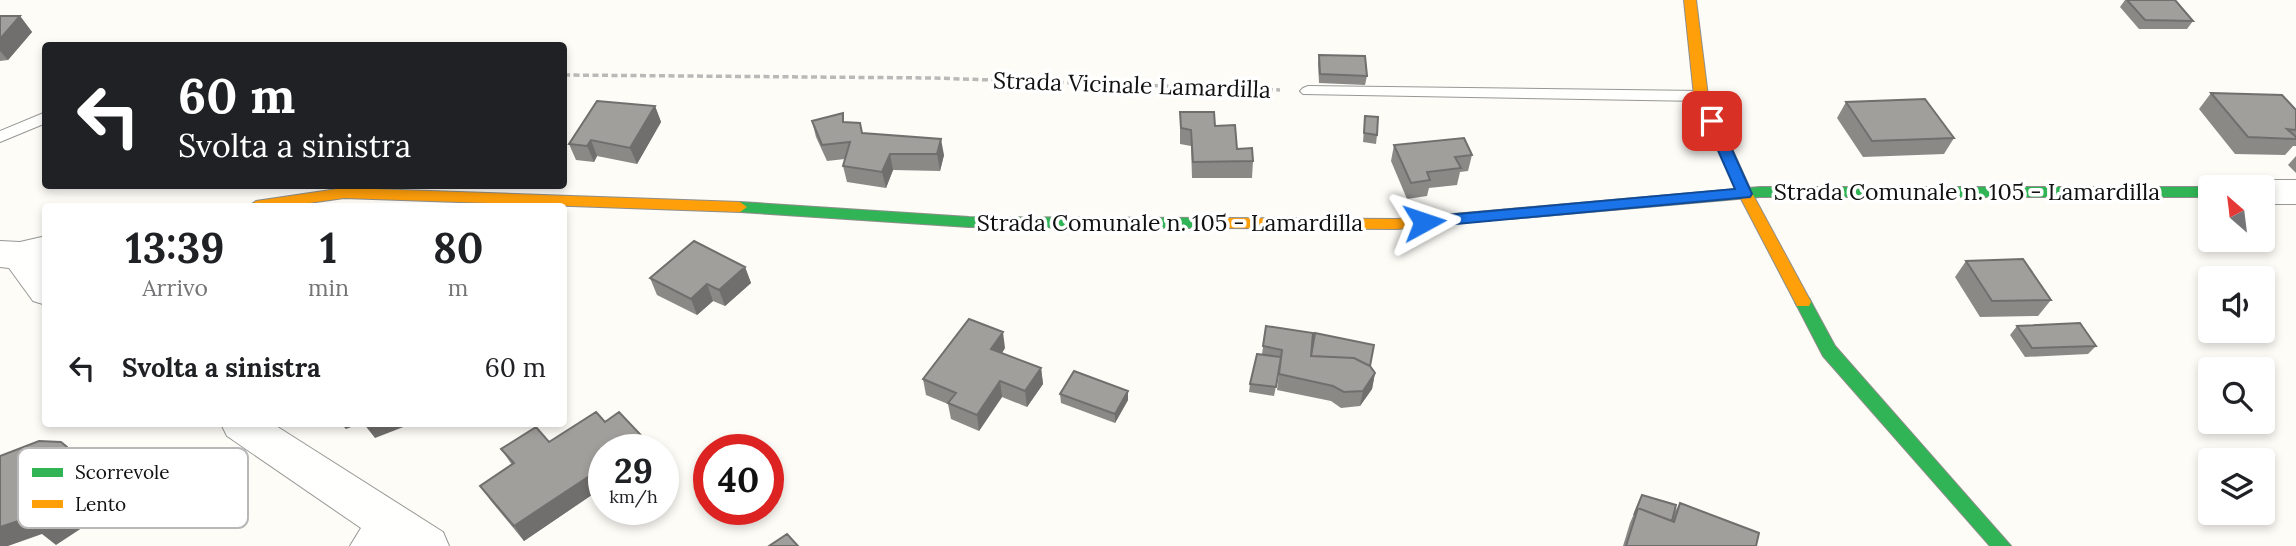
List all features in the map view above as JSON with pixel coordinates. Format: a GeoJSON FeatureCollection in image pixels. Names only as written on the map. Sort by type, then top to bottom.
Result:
{"type":"FeatureCollection","features":[{"type":"Feature","properties":{"kind":"street"},"geometry":{"type":"LineString","coordinates":[[1690,0],[1701,96],[1745,194],[1829,351],[2002,546]]}},
{"type":"Feature","properties":{"kind":"street","name":"Strada Comunale n. 105 - Lamardilla"},"geometry":{"type":"LineString","coordinates":[[276,203],[344,193],[676,203],[969,222],[1398,224],[1745,194],[2198,192]]}},
{"type":"Feature","properties":{"kind":"street"},"geometry":{"type":"LineString","coordinates":[[2275,192],[2296,192]]}},
{"type":"Feature","properties":{"kind":"street"},"geometry":{"type":"LineString","coordinates":[[22,253],[42,285]]}},
{"type":"Feature","properties":{"kind":"street"},"geometry":{"type":"LineString","coordinates":[[245,427],[397,539]]}},
{"type":"Feature","properties":{"kind":"lane"},"geometry":{"type":"LineString","coordinates":[[1308,91],[1701,96]]}},
{"type":"Feature","properties":{"kind":"lane"},"geometry":{"type":"LineString","coordinates":[[0,137],[42,119]]}},
{"type":"Feature","properties":{"kind":"path","name":"Strada Vicinale Lamardilla"},"geometry":{"type":"LineString","coordinates":[[567,75],[934,78],[1308,91]]}},
{"type":"Feature","properties":{"kind":"building"},"geometry":{"type":"Polygon","coordinates":[[[2127,0],[2175,0],[2193,21],[2145,20],[2127,0]]]}},
{"type":"Feature","properties":{"kind":"building"},"geometry":{"type":"Polygon","coordinates":[[[0,16],[20,16],[0,39],[0,16]]]}},
{"type":"Feature","properties":{"kind":"building"},"geometry":{"type":"Polygon","coordinates":[[[1319,55],[1365,56],[1367,76],[1320,74],[1319,55]]]}},
{"type":"Feature","properties":{"kind":"building"},"geometry":{"type":"Polygon","coordinates":[[[2211,93],[2282,95],[2296,110],[2296,130],[2287,129],[2296,139],[2248,137],[2211,93]]]}},
{"type":"Feature","properties":{"kind":"building"},"geometry":{"type":"Polygon","coordinates":[[[1925,99],[1954,138],[1872,141],[1846,102],[1925,99]]]}},
{"type":"Feature","properties":{"kind":"building"},"geometry":{"type":"Polygon","coordinates":[[[597,101],[655,106],[630,148],[591,140],[587,146],[569,144],[597,101]]]}},
{"type":"Feature","properties":{"kind":"building"},"geometry":{"type":"Polygon","coordinates":[[[1180,112],[1214,112],[1215,126],[1235,125],[1237,149],[1252,148],[1253,161],[1193,162],[1191,130],[1181,128],[1180,112]]]}},
{"type":"Feature","properties":{"kind":"building"},"geometry":{"type":"Polygon","coordinates":[[[843,113],[843,122],[860,123],[862,133],[941,139],[937,154],[890,154],[882,172],[843,166],[850,142],[822,145],[812,121],[843,113]]]}},
{"type":"Feature","properties":{"kind":"building"},"geometry":{"type":"Polygon","coordinates":[[[1365,116],[1378,117],[1377,135],[1364,133],[1365,116]]]}},
{"type":"Feature","properties":{"kind":"building"},"geometry":{"type":"Polygon","coordinates":[[[1464,138],[1472,155],[1455,157],[1461,168],[1427,172],[1430,180],[1411,183],[1394,145],[1464,138]]]}},
{"type":"Feature","properties":{"kind":"building"},"geometry":{"type":"Polygon","coordinates":[[[694,241],[745,267],[719,290],[707,284],[691,299],[650,278],[694,241]]]}},
{"type":"Feature","properties":{"kind":"building"},"geometry":{"type":"Polygon","coordinates":[[[2023,259],[2051,300],[1992,301],[1966,261],[2023,259]]]}},
{"type":"Feature","properties":{"kind":"building"},"geometry":{"type":"Polygon","coordinates":[[[969,319],[1003,332],[991,349],[1041,368],[1025,391],[1000,381],[977,415],[948,403],[956,393],[923,379],[969,319]]]}},
{"type":"Feature","properties":{"kind":"building"},"geometry":{"type":"Polygon","coordinates":[[[2080,323],[2096,346],[2032,348],[2017,326],[2080,323]]]}},
{"type":"Feature","properties":{"kind":"building"},"geometry":{"type":"Polygon","coordinates":[[[1266,326],[1313,333],[1311,356],[1354,358],[1370,366],[1375,373],[1363,391],[1344,392],[1333,386],[1279,374],[1282,350],[1263,346],[1266,326]]]}},
{"type":"Feature","properties":{"kind":"building"},"geometry":{"type":"Polygon","coordinates":[[[1315,333],[1374,345],[1370,366],[1354,358],[1311,356],[1315,333]]]}},
{"type":"Feature","properties":{"kind":"building"},"geometry":{"type":"Polygon","coordinates":[[[1257,354],[1281,357],[1276,387],[1250,384],[1257,354]]]}},
{"type":"Feature","properties":{"kind":"building"},"geometry":{"type":"Polygon","coordinates":[[[1074,371],[1128,391],[1115,414],[1060,394],[1074,371]]]}},
{"type":"Feature","properties":{"kind":"building"},"geometry":{"type":"Polygon","coordinates":[[[596,412],[605,422],[619,412],[640,434],[588,434],[588,477],[514,526],[480,486],[514,463],[501,449],[536,427],[549,442],[596,412]]]}},
{"type":"Feature","properties":{"kind":"building"},"geometry":{"type":"Polygon","coordinates":[[[39,441],[61,442],[67,447],[67,448],[21,448],[39,441]]]}},
{"type":"Feature","properties":{"kind":"building"},"geometry":{"type":"Polygon","coordinates":[[[18,449],[18,521],[0,527],[0,456],[18,449]]]}},
{"type":"Feature","properties":{"kind":"building"},"geometry":{"type":"Polygon","coordinates":[[[1642,495],[1676,505],[1672,521],[1638,508],[1634,515],[1642,495]]]}},
{"type":"Feature","properties":{"kind":"building"},"geometry":{"type":"Polygon","coordinates":[[[1680,503],[1759,533],[1756,546],[1626,546],[1638,508],[1674,522],[1680,503]]]}},
{"type":"Feature","properties":{"kind":"building"},"geometry":{"type":"Polygon","coordinates":[[[787,534],[798,546],[769,546],[787,534]]]}},
{"type":"Feature","properties":{"kind":"traffic: fast"},"geometry":{"type":"LineString","coordinates":[[1510,214],[1760,192],[2198,192]]}},
{"type":"Feature","properties":{"kind":"traffic: fast"},"geometry":{"type":"LineString","coordinates":[[740,207],[969,222],[1213,223]]}},
{"type":"Feature","properties":{"kind":"traffic: fast"},"geometry":{"type":"LineString","coordinates":[[1803,302],[1829,351],[2002,546]]}},
{"type":"Feature","properties":{"kind":"traffic: slow"},"geometry":{"type":"LineString","coordinates":[[1690,0],[1701,96],[1745,193],[1803,302]]}},
{"type":"Feature","properties":{"kind":"traffic: slow"},"geometry":{"type":"LineString","coordinates":[[276,203],[344,193],[740,207]]}},
{"type":"Feature","properties":{"kind":"traffic: slow"},"geometry":{"type":"LineString","coordinates":[[1213,223],[1397,224],[1510,214]]}},
{"type":"Feature","properties":{"kind":"route"},"geometry":{"type":"LineString","coordinates":[[1424,222],[1745,194],[1712,121]]}}]}
